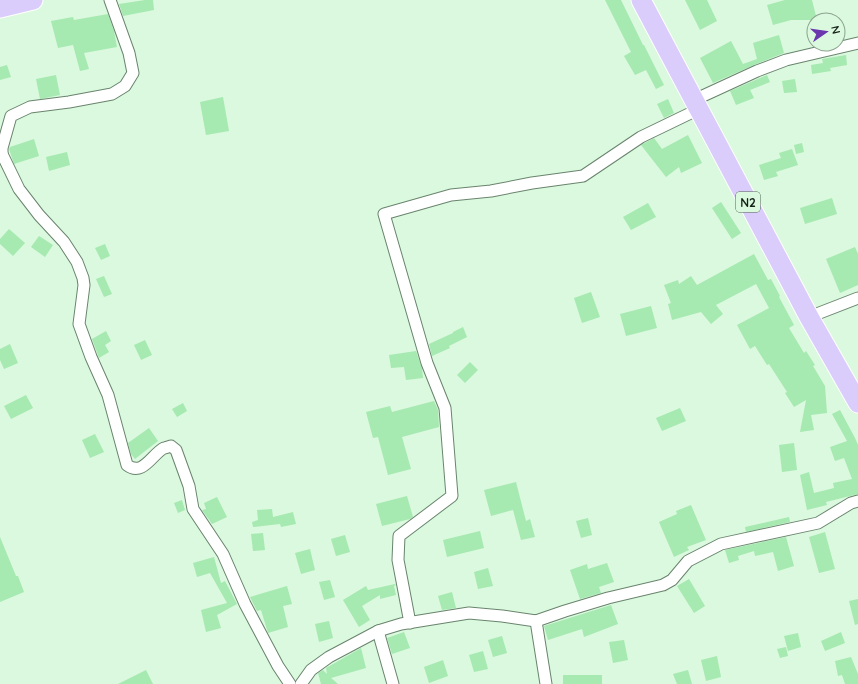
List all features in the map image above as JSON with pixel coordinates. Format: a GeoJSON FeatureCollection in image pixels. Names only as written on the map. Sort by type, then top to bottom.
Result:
{"type":"FeatureCollection","features":[{"type":"Feature","properties":{"kind":"highway"},"geometry":{"type":"LineString","coordinates":[[0,8],[33,0]]}},
{"type":"Feature","properties":{"kind":"highway","name":"N2"},"geometry":{"type":"LineString","coordinates":[[641,0],[809,317],[858,403]]}},
{"type":"Feature","properties":{"kind":"street"},"geometry":{"type":"LineString","coordinates":[[110,0],[129,53],[132,73],[125,86],[112,94],[30,107],[11,116],[1,154],[19,189],[39,216],[64,242],[77,262],[84,285],[79,324],[91,357],[108,395],[127,465],[131,468],[141,468],[165,448],[171,446],[176,450],[190,486],[193,509],[223,554],[245,604],[278,666],[290,684]]}},
{"type":"Feature","properties":{"kind":"street"},"geometry":{"type":"LineString","coordinates":[[410,623],[398,560],[399,536],[452,496],[445,408],[427,363],[384,214],[451,195],[491,191],[532,182],[583,176],[641,137],[697,105],[714,92],[757,71],[786,60],[858,43]]}},
{"type":"Feature","properties":{"kind":"street"},"geometry":{"type":"LineString","coordinates":[[809,317],[858,298]]}},
{"type":"Feature","properties":{"kind":"street"},"geometry":{"type":"LineString","coordinates":[[301,684],[311,670],[329,657],[378,631],[410,623],[469,614],[502,616],[536,621],[594,602],[663,585],[672,580],[688,561],[721,544],[818,523],[851,503],[858,501]]}},
{"type":"Feature","properties":{"kind":"street"},"geometry":{"type":"LineString","coordinates":[[536,621],[546,684]]}},
{"type":"Feature","properties":{"kind":"street"},"geometry":{"type":"LineString","coordinates":[[378,631],[393,684]]}},
{"type":"Feature","properties":{"kind":"building"},"geometry":{"type":"Polygon","coordinates":[[[153,0],[154,10],[123,16],[119,4],[153,0]]]}},
{"type":"Feature","properties":{"kind":"building"},"geometry":{"type":"Polygon","coordinates":[[[605,0],[621,0],[664,85],[656,89],[646,70],[635,75],[624,56],[631,52],[605,0]]]}},
{"type":"Feature","properties":{"kind":"building"},"geometry":{"type":"Polygon","coordinates":[[[685,0],[707,0],[717,21],[700,30],[685,0]]]}},
{"type":"Feature","properties":{"kind":"building"},"geometry":{"type":"Polygon","coordinates":[[[785,0],[812,0],[815,12],[806,12],[806,20],[791,20],[773,25],[767,5],[785,0]]]}},
{"type":"Feature","properties":{"kind":"building"},"geometry":{"type":"Polygon","coordinates":[[[108,14],[114,31],[117,47],[84,53],[89,69],[80,71],[73,45],[58,48],[51,21],[73,17],[74,20],[108,14]]]}},
{"type":"Feature","properties":{"kind":"building"},"geometry":{"type":"Polygon","coordinates":[[[779,35],[784,53],[713,83],[700,58],[731,41],[743,64],[757,59],[753,43],[779,35]]]}},
{"type":"Feature","properties":{"kind":"building"},"geometry":{"type":"Polygon","coordinates":[[[846,55],[847,65],[830,68],[831,71],[812,74],[811,65],[823,63],[822,59],[846,55]]]}},
{"type":"Feature","properties":{"kind":"building"},"geometry":{"type":"Polygon","coordinates":[[[7,65],[11,77],[0,80],[0,67],[7,65]]]}},
{"type":"Feature","properties":{"kind":"building"},"geometry":{"type":"Polygon","coordinates":[[[56,75],[60,95],[40,99],[36,79],[56,75]]]}},
{"type":"Feature","properties":{"kind":"building"},"geometry":{"type":"Polygon","coordinates":[[[767,75],[770,82],[750,90],[754,98],[736,105],[730,91],[767,75]]]}},
{"type":"Feature","properties":{"kind":"building"},"geometry":{"type":"Polygon","coordinates":[[[795,79],[797,92],[784,93],[782,81],[795,79]]]}},
{"type":"Feature","properties":{"kind":"building"},"geometry":{"type":"Polygon","coordinates":[[[223,97],[229,131],[206,135],[200,102],[223,97]]]}},
{"type":"Feature","properties":{"kind":"building"},"geometry":{"type":"Polygon","coordinates":[[[668,99],[674,113],[664,118],[657,104],[668,99]]]}},
{"type":"Feature","properties":{"kind":"building"},"geometry":{"type":"Polygon","coordinates":[[[688,135],[702,163],[681,173],[679,167],[666,177],[641,145],[654,138],[662,149],[688,135]]]}},
{"type":"Feature","properties":{"kind":"building"},"geometry":{"type":"Polygon","coordinates":[[[34,139],[39,156],[14,164],[9,149],[10,147],[34,139]]]}},
{"type":"Feature","properties":{"kind":"building"},"geometry":{"type":"Polygon","coordinates":[[[802,143],[804,152],[796,154],[794,145],[802,143]]]}},
{"type":"Feature","properties":{"kind":"building"},"geometry":{"type":"Polygon","coordinates":[[[792,149],[798,165],[776,172],[778,176],[764,180],[759,165],[781,158],[779,153],[792,149]]]}},
{"type":"Feature","properties":{"kind":"building"},"geometry":{"type":"Polygon","coordinates":[[[67,152],[70,165],[49,171],[46,157],[67,152]]]}},
{"type":"Feature","properties":{"kind":"building"},"geometry":{"type":"Polygon","coordinates":[[[832,198],[837,214],[805,224],[800,208],[832,198]]]}},
{"type":"Feature","properties":{"kind":"building"},"geometry":{"type":"Polygon","coordinates":[[[721,202],[741,233],[732,239],[712,208],[721,202]]]}},
{"type":"Feature","properties":{"kind":"building"},"geometry":{"type":"Polygon","coordinates":[[[648,203],[656,217],[631,230],[623,217],[648,203]]]}},
{"type":"Feature","properties":{"kind":"building"},"geometry":{"type":"Polygon","coordinates":[[[9,229],[25,243],[13,256],[0,244],[0,239],[9,229]]]}},
{"type":"Feature","properties":{"kind":"building"},"geometry":{"type":"Polygon","coordinates":[[[39,236],[53,245],[45,257],[31,247],[39,236]]]}},
{"type":"Feature","properties":{"kind":"building"},"geometry":{"type":"Polygon","coordinates":[[[105,244],[110,256],[101,260],[95,248],[105,244]]]}},
{"type":"Feature","properties":{"kind":"building"},"geometry":{"type":"Polygon","coordinates":[[[855,247],[858,254],[858,285],[840,293],[826,259],[855,247]]]}},
{"type":"Feature","properties":{"kind":"building"},"geometry":{"type":"Polygon","coordinates":[[[754,254],[768,280],[771,279],[794,325],[789,328],[804,353],[806,351],[815,365],[813,366],[825,386],[827,413],[811,415],[814,430],[800,432],[806,400],[794,407],[785,393],[787,392],[769,364],[767,365],[755,346],[750,349],[737,325],[769,308],[756,284],[716,305],[723,314],[711,324],[701,312],[672,320],[668,304],[671,303],[664,285],[678,280],[679,284],[691,276],[697,285],[754,254]]]}},
{"type":"Feature","properties":{"kind":"building"},"geometry":{"type":"Polygon","coordinates":[[[104,276],[112,294],[104,297],[96,279],[104,276]]]}},
{"type":"Feature","properties":{"kind":"building"},"geometry":{"type":"Polygon","coordinates":[[[591,292],[600,317],[582,323],[574,298],[591,292]]]}},
{"type":"Feature","properties":{"kind":"building"},"geometry":{"type":"Polygon","coordinates":[[[651,306],[657,328],[626,336],[620,314],[651,306]]]}},
{"type":"Feature","properties":{"kind":"building"},"geometry":{"type":"Polygon","coordinates":[[[463,327],[467,337],[449,346],[450,348],[432,356],[429,344],[463,327]]]}},
{"type":"Feature","properties":{"kind":"building"},"geometry":{"type":"Polygon","coordinates":[[[106,331],[111,341],[105,345],[109,352],[99,358],[92,339],[106,331]]]}},
{"type":"Feature","properties":{"kind":"building"},"geometry":{"type":"Polygon","coordinates":[[[145,340],[152,355],[141,360],[134,345],[145,340]]]}},
{"type":"Feature","properties":{"kind":"building"},"geometry":{"type":"Polygon","coordinates":[[[10,344],[18,363],[4,369],[0,360],[0,349],[10,344]]]}},
{"type":"Feature","properties":{"kind":"building"},"geometry":{"type":"Polygon","coordinates":[[[416,351],[422,368],[423,378],[406,380],[404,367],[391,368],[389,355],[416,351]]]}},
{"type":"Feature","properties":{"kind":"building"},"geometry":{"type":"Polygon","coordinates":[[[470,362],[478,370],[465,383],[457,375],[470,362]]]}},
{"type":"Feature","properties":{"kind":"building"},"geometry":{"type":"Polygon","coordinates":[[[26,395],[33,408],[11,419],[4,406],[26,395]]]}},
{"type":"Feature","properties":{"kind":"building"},"geometry":{"type":"Polygon","coordinates":[[[434,401],[438,410],[439,427],[402,437],[411,469],[388,475],[378,437],[373,438],[366,412],[390,406],[392,412],[434,401]]]}},
{"type":"Feature","properties":{"kind":"building"},"geometry":{"type":"Polygon","coordinates":[[[183,403],[187,411],[177,417],[172,409],[183,403]]]}},
{"type":"Feature","properties":{"kind":"building"},"geometry":{"type":"Polygon","coordinates":[[[680,408],[686,421],[662,431],[656,418],[680,408]]]}},
{"type":"Feature","properties":{"kind":"building"},"geometry":{"type":"Polygon","coordinates":[[[840,410],[858,445],[858,494],[826,502],[827,505],[807,510],[800,475],[809,472],[814,493],[834,488],[833,483],[852,479],[844,458],[835,461],[830,447],[847,441],[832,414],[840,410]]]}},
{"type":"Feature","properties":{"kind":"building"},"geometry":{"type":"Polygon","coordinates":[[[149,428],[158,441],[135,459],[131,454],[128,443],[149,428]]]}},
{"type":"Feature","properties":{"kind":"building"},"geometry":{"type":"Polygon","coordinates":[[[95,434],[104,452],[90,458],[82,440],[95,434]]]}},
{"type":"Feature","properties":{"kind":"building"},"geometry":{"type":"Polygon","coordinates":[[[794,443],[797,470],[782,472],[779,445],[794,443]]]}},
{"type":"Feature","properties":{"kind":"building"},"geometry":{"type":"Polygon","coordinates":[[[516,482],[526,521],[530,519],[535,537],[521,540],[513,510],[491,516],[484,490],[516,482]]]}},
{"type":"Feature","properties":{"kind":"building"},"geometry":{"type":"Polygon","coordinates":[[[407,496],[413,517],[382,526],[376,504],[407,496]]]}},
{"type":"Feature","properties":{"kind":"building"},"geometry":{"type":"Polygon","coordinates":[[[217,497],[227,517],[212,524],[202,510],[206,509],[204,503],[217,497]]]}},
{"type":"Feature","properties":{"kind":"building"},"geometry":{"type":"Polygon","coordinates":[[[182,500],[185,510],[178,513],[174,503],[182,500]]]}},
{"type":"Feature","properties":{"kind":"building"},"geometry":{"type":"Polygon","coordinates":[[[691,505],[706,540],[687,547],[689,550],[674,557],[659,522],[677,514],[676,511],[691,505]]]}},
{"type":"Feature","properties":{"kind":"building"},"geometry":{"type":"Polygon","coordinates":[[[272,509],[273,517],[293,512],[296,524],[281,527],[280,524],[253,527],[252,522],[258,520],[257,510],[272,509]]]}},
{"type":"Feature","properties":{"kind":"building"},"geometry":{"type":"Polygon","coordinates":[[[789,517],[790,522],[746,532],[745,527],[789,517]]]}},
{"type":"Feature","properties":{"kind":"building"},"geometry":{"type":"Polygon","coordinates":[[[588,518],[592,535],[581,538],[576,521],[588,518]]]}},
{"type":"Feature","properties":{"kind":"building"},"geometry":{"type":"Polygon","coordinates":[[[480,531],[484,548],[447,557],[443,540],[480,531]]]}},
{"type":"Feature","properties":{"kind":"building"},"geometry":{"type":"Polygon","coordinates":[[[825,532],[835,569],[819,573],[809,537],[825,532]]]}},
{"type":"Feature","properties":{"kind":"building"},"geometry":{"type":"Polygon","coordinates":[[[263,533],[265,550],[253,551],[251,534],[263,533]]]}},
{"type":"Feature","properties":{"kind":"building"},"geometry":{"type":"Polygon","coordinates":[[[345,535],[350,552],[336,556],[331,539],[345,535]]]}},
{"type":"Feature","properties":{"kind":"building"},"geometry":{"type":"Polygon","coordinates":[[[0,537],[24,592],[0,602],[0,537]]]}},
{"type":"Feature","properties":{"kind":"building"},"geometry":{"type":"Polygon","coordinates":[[[786,537],[794,566],[778,571],[773,552],[755,556],[754,551],[738,556],[739,560],[729,563],[725,550],[786,537]]]}},
{"type":"Feature","properties":{"kind":"building"},"geometry":{"type":"Polygon","coordinates":[[[310,549],[315,570],[301,574],[295,553],[310,549]]]}},
{"type":"Feature","properties":{"kind":"building"},"geometry":{"type":"Polygon","coordinates":[[[214,557],[221,583],[225,581],[237,604],[217,615],[221,628],[206,632],[201,610],[227,603],[210,573],[197,577],[193,563],[214,557]]]}},
{"type":"Feature","properties":{"kind":"building"},"geometry":{"type":"Polygon","coordinates":[[[607,563],[614,582],[599,587],[601,593],[580,599],[570,570],[587,564],[588,569],[607,563]]]}},
{"type":"Feature","properties":{"kind":"building"},"geometry":{"type":"Polygon","coordinates":[[[488,568],[493,586],[478,589],[474,572],[488,568]]]}},
{"type":"Feature","properties":{"kind":"building"},"geometry":{"type":"Polygon","coordinates":[[[689,579],[705,606],[694,613],[677,586],[689,579]]]}},
{"type":"Feature","properties":{"kind":"building"},"geometry":{"type":"Polygon","coordinates":[[[330,580],[335,597],[324,600],[319,582],[330,580]]]}},
{"type":"Feature","properties":{"kind":"building"},"geometry":{"type":"Polygon","coordinates":[[[395,584],[396,595],[380,599],[380,595],[362,606],[370,620],[359,627],[343,600],[366,586],[368,590],[395,584]]]}},
{"type":"Feature","properties":{"kind":"building"},"geometry":{"type":"Polygon","coordinates":[[[287,586],[292,604],[283,606],[288,627],[268,633],[261,610],[257,611],[250,597],[287,586]]]}},
{"type":"Feature","properties":{"kind":"building"},"geometry":{"type":"Polygon","coordinates":[[[452,592],[456,608],[442,610],[438,596],[452,592]]]}},
{"type":"Feature","properties":{"kind":"building"},"geometry":{"type":"Polygon","coordinates":[[[858,599],[858,624],[855,625],[849,601],[858,599]]]}},
{"type":"Feature","properties":{"kind":"building"},"geometry":{"type":"Polygon","coordinates":[[[611,605],[618,624],[584,637],[582,629],[548,640],[544,626],[611,605]]]}},
{"type":"Feature","properties":{"kind":"building"},"geometry":{"type":"Polygon","coordinates":[[[329,621],[333,638],[319,642],[315,624],[329,621]]]}},
{"type":"Feature","properties":{"kind":"building"},"geometry":{"type":"Polygon","coordinates":[[[404,632],[410,648],[392,654],[387,638],[404,632]]]}},
{"type":"Feature","properties":{"kind":"building"},"geometry":{"type":"Polygon","coordinates":[[[841,632],[845,643],[825,651],[821,641],[841,632]]]}},
{"type":"Feature","properties":{"kind":"building"},"geometry":{"type":"Polygon","coordinates":[[[798,633],[801,647],[788,651],[784,636],[798,633]]]}},
{"type":"Feature","properties":{"kind":"building"},"geometry":{"type":"Polygon","coordinates":[[[502,636],[507,653],[493,657],[488,640],[502,636]]]}},
{"type":"Feature","properties":{"kind":"building"},"geometry":{"type":"Polygon","coordinates":[[[624,640],[628,660],[613,663],[609,642],[624,640]]]}},
{"type":"Feature","properties":{"kind":"building"},"geometry":{"type":"Polygon","coordinates":[[[786,647],[788,656],[780,658],[777,649],[786,647]]]}},
{"type":"Feature","properties":{"kind":"building"},"geometry":{"type":"Polygon","coordinates":[[[361,648],[366,668],[331,678],[338,684],[321,684],[318,673],[323,670],[327,674],[326,668],[361,648]]]}},
{"type":"Feature","properties":{"kind":"building"},"geometry":{"type":"Polygon","coordinates":[[[483,651],[488,669],[474,672],[469,655],[483,651]]]}},
{"type":"Feature","properties":{"kind":"building"},"geometry":{"type":"Polygon","coordinates":[[[717,656],[721,677],[706,681],[701,660],[717,656]]]}},
{"type":"Feature","properties":{"kind":"building"},"geometry":{"type":"Polygon","coordinates":[[[851,657],[858,674],[858,684],[845,684],[842,675],[838,676],[835,661],[851,657]]]}},
{"type":"Feature","properties":{"kind":"building"},"geometry":{"type":"Polygon","coordinates":[[[443,660],[448,676],[429,683],[424,667],[443,660]]]}},
{"type":"Feature","properties":{"kind":"building"},"geometry":{"type":"Polygon","coordinates":[[[146,670],[153,684],[118,684],[146,670]]]}},
{"type":"Feature","properties":{"kind":"building"},"geometry":{"type":"Polygon","coordinates":[[[688,670],[692,684],[677,684],[673,674],[688,670]]]}},
{"type":"Feature","properties":{"kind":"building"},"geometry":{"type":"Polygon","coordinates":[[[563,675],[602,675],[602,684],[563,684],[563,675]]]}}]}
